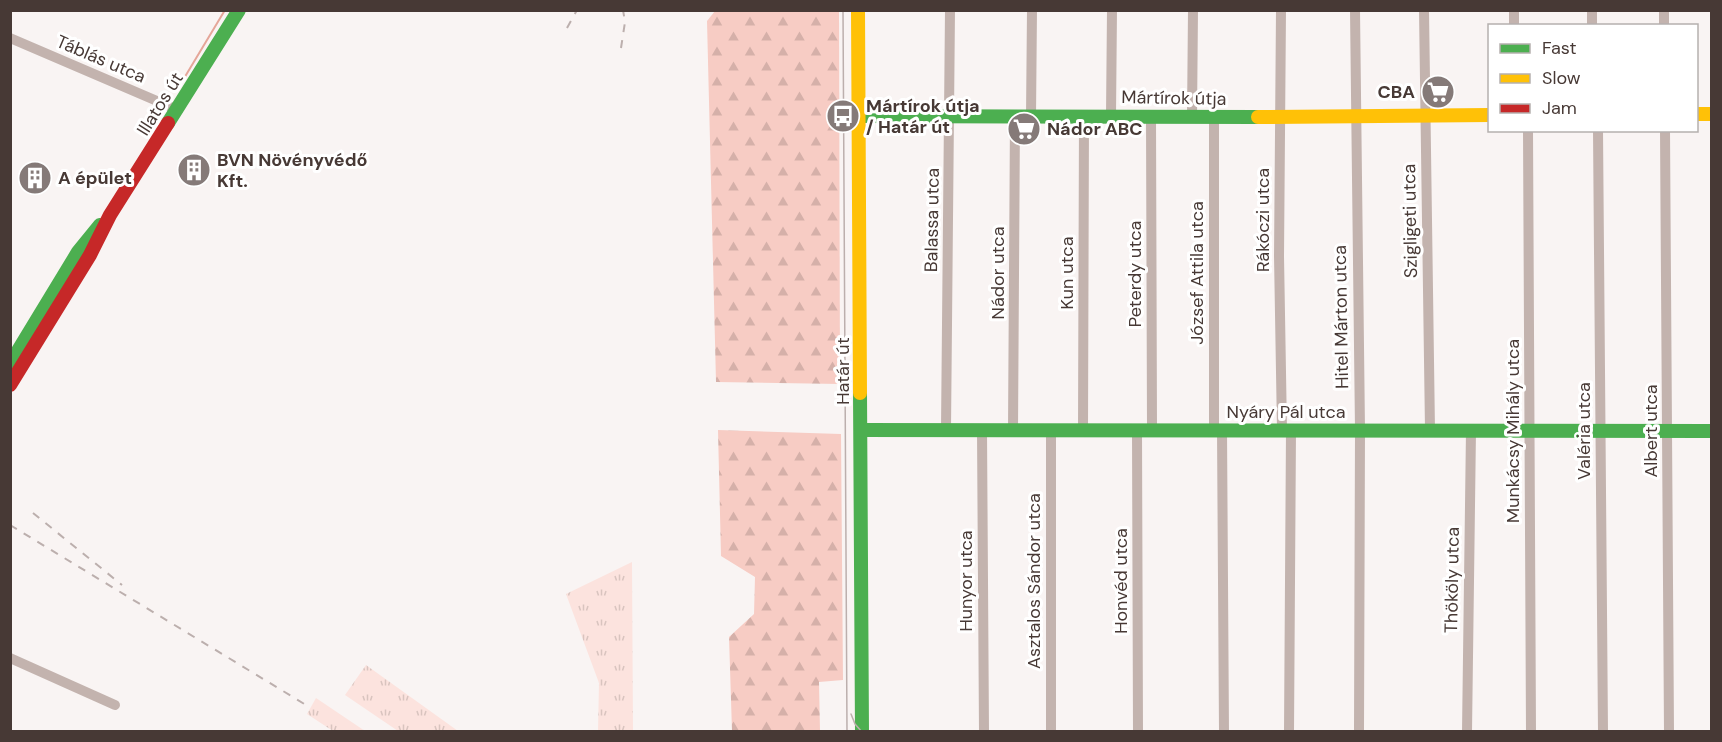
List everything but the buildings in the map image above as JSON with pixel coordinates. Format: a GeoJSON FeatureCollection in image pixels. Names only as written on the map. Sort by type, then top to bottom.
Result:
{"type":"FeatureCollection","features":[{"type":"Feature","properties":{"kind":"street","name":"Illatos út"},"geometry":{"type":"LineString","coordinates":[[10,386],[90,255],[110,215],[239,10]]}},
{"type":"Feature","properties":{"kind":"street","name":"Határ út"},"geometry":{"type":"LineString","coordinates":[[858,10],[862,732]]}},
{"type":"Feature","properties":{"kind":"street","name":"Balassa utca"},"geometry":{"type":"LineString","coordinates":[[946,429],[950,10]]}},
{"type":"Feature","properties":{"kind":"street"},"geometry":{"type":"LineString","coordinates":[[1031,116],[1032,10]]}},
{"type":"Feature","properties":{"kind":"street"},"geometry":{"type":"LineString","coordinates":[[1111,116],[1112,10]]}},
{"type":"Feature","properties":{"kind":"street"},"geometry":{"type":"LineString","coordinates":[[1192,117],[1193,10]]}},
{"type":"Feature","properties":{"kind":"street","name":"Rákóczi utca"},"geometry":{"type":"LineString","coordinates":[[1281,10],[1279,256],[1287,430],[1289,732]]}},
{"type":"Feature","properties":{"kind":"street","name":"Hitel Márton utca"},"geometry":{"type":"LineString","coordinates":[[1355,10],[1359,732]]}},
{"type":"Feature","properties":{"kind":"street","name":"Szigligeti utca"},"geometry":{"type":"LineString","coordinates":[[1424,10],[1430,430]]}},
{"type":"Feature","properties":{"kind":"street","name":"Táblás utca"},"geometry":{"type":"LineString","coordinates":[[10,38],[178,110]]}},
{"type":"Feature","properties":{"kind":"street","name":"Mártírok útja"},"geometry":{"type":"LineString","coordinates":[[859,116],[1488,115]]}},
{"type":"Feature","properties":{"kind":"street","name":"Nádor utca"},"geometry":{"type":"LineString","coordinates":[[1014,430],[1015,116]]}},
{"type":"Feature","properties":{"kind":"street","name":"Kun utca"},"geometry":{"type":"LineString","coordinates":[[1083,430],[1084,116]]}},
{"type":"Feature","properties":{"kind":"street","name":"Peterdy utca"},"geometry":{"type":"LineString","coordinates":[[1151,117],[1152,430]]}},
{"type":"Feature","properties":{"kind":"street","name":"József Attila utca"},"geometry":{"type":"LineString","coordinates":[[1214,117],[1224,732]]}},
{"type":"Feature","properties":{"kind":"street","name":"Munkácsy Mihály utca"},"geometry":{"type":"LineString","coordinates":[[1528,132],[1531,732]]}},
{"type":"Feature","properties":{"kind":"street","name":"Valéria utca"},"geometry":{"type":"LineString","coordinates":[[1598,132],[1603,732]]}},
{"type":"Feature","properties":{"kind":"street","name":"Albert utca"},"geometry":{"type":"LineString","coordinates":[[1665,132],[1669,732]]}},
{"type":"Feature","properties":{"kind":"street","name":"Illatos út"},"geometry":{"type":"LineString","coordinates":[[10,364],[78,252],[110,215]]}},
{"type":"Feature","properties":{"kind":"street","name":"Nyáry Pál utca"},"geometry":{"type":"LineString","coordinates":[[861,430],[1712,430]]}},
{"type":"Feature","properties":{"kind":"street","name":"Asztalos Sándor utca"},"geometry":{"type":"LineString","coordinates":[[1051,430],[1051,732]]}},
{"type":"Feature","properties":{"kind":"street","name":"Honvéd utca"},"geometry":{"type":"LineString","coordinates":[[1137,430],[1138,732]]}},
{"type":"Feature","properties":{"kind":"street","name":"Thököly utca"},"geometry":{"type":"LineString","coordinates":[[1467,732],[1471,430]]}},
{"type":"Feature","properties":{"kind":"street","name":"Hunyor utca"},"geometry":{"type":"LineString","coordinates":[[982,431],[984,732]]}},
{"type":"Feature","properties":{"kind":"street"},"geometry":{"type":"LineString","coordinates":[[10,658],[116,705]]}},
{"type":"Feature","properties":{"kind":"green space"},"geometry":{"type":"Polygon","coordinates":[[[715,11],[839,11],[840,384],[716,382],[707,21],[715,11]]]}},
{"type":"Feature","properties":{"kind":"green space"},"geometry":{"type":"Polygon","coordinates":[[[718,430],[841,434],[843,680],[819,682],[820,731],[732,731],[729,637],[754,614],[755,577],[721,556],[718,430]]]}},
{"type":"Feature","properties":{"kind":"green space"},"geometry":{"type":"Polygon","coordinates":[[[632,562],[633,731],[598,731],[599,683],[566,594],[632,562]]]}},
{"type":"Feature","properties":{"kind":"green space"},"geometry":{"type":"Polygon","coordinates":[[[366,665],[458,731],[398,731],[345,695],[366,665]]]}},
{"type":"Feature","properties":{"kind":"green space"},"geometry":{"type":"Polygon","coordinates":[[[316,698],[365,731],[333,731],[307,714],[316,698]]]}},
{"type":"Feature","properties":{"kind":"waterway"},"geometry":{"type":"LineString","coordinates":[[183,80],[225,10]]}},
{"type":"Feature","properties":{"kind":"tram line"},"geometry":{"type":"LineString","coordinates":[[843,10],[847,732]]}},
{"type":"Feature","properties":{"kind":"tram line"},"geometry":{"type":"LineString","coordinates":[[851,714],[855,724],[862,732]]}},
{"type":"Feature","properties":{"kind":"railway"},"geometry":{"type":"LineString","coordinates":[[567,28],[577,10]]}},
{"type":"Feature","properties":{"kind":"railway"},"geometry":{"type":"LineString","coordinates":[[621,48],[625,22],[623,10]]}},
{"type":"Feature","properties":{"kind":"railway"},"geometry":{"type":"LineString","coordinates":[[33,513],[122,585]]}},
{"type":"Feature","properties":{"kind":"railway"},"geometry":{"type":"LineString","coordinates":[[10,525],[306,705]]}},
{"type":"Feature","properties":{"kind":"traffic: fast"},"geometry":{"type":"LineString","coordinates":[[168,123],[239,10]]}},
{"type":"Feature","properties":{"kind":"traffic: fast"},"geometry":{"type":"LineString","coordinates":[[859,116],[1258,117]]}},
{"type":"Feature","properties":{"kind":"traffic: fast"},"geometry":{"type":"LineString","coordinates":[[10,364],[78,252],[100,225]]}},
{"type":"Feature","properties":{"kind":"traffic: fast"},"geometry":{"type":"LineString","coordinates":[[860,393],[862,732]]}},
{"type":"Feature","properties":{"kind":"traffic: fast"},"geometry":{"type":"LineString","coordinates":[[861,430],[1712,431]]}},
{"type":"Feature","properties":{"kind":"traffic: slow"},"geometry":{"type":"LineString","coordinates":[[858,10],[860,393]]}},
{"type":"Feature","properties":{"kind":"traffic: slow"},"geometry":{"type":"LineString","coordinates":[[1698,114],[1712,114]]}},
{"type":"Feature","properties":{"kind":"traffic: slow"},"geometry":{"type":"LineString","coordinates":[[1258,117],[1488,115]]}},
{"type":"Feature","properties":{"kind":"traffic: jam"},"geometry":{"type":"LineString","coordinates":[[10,385],[90,255],[110,215],[168,123]]}},
{"type":"Feature","properties":{"kind":"place","name":"CBA"},"geometry":{"type":"Point","coordinates":[1438,92]}},
{"type":"Feature","properties":{"kind":"place","name":"Mártírok útja / Határ út"},"geometry":{"type":"Point","coordinates":[843,116]}},
{"type":"Feature","properties":{"kind":"place","name":"Nádor ABC"},"geometry":{"type":"Point","coordinates":[1024,129]}},
{"type":"Feature","properties":{"kind":"place","name":"BVN Növényvédő Kft."},"geometry":{"type":"Point","coordinates":[194,170]}},
{"type":"Feature","properties":{"kind":"place","name":"A épület"},"geometry":{"type":"Point","coordinates":[35,178]}}]}
